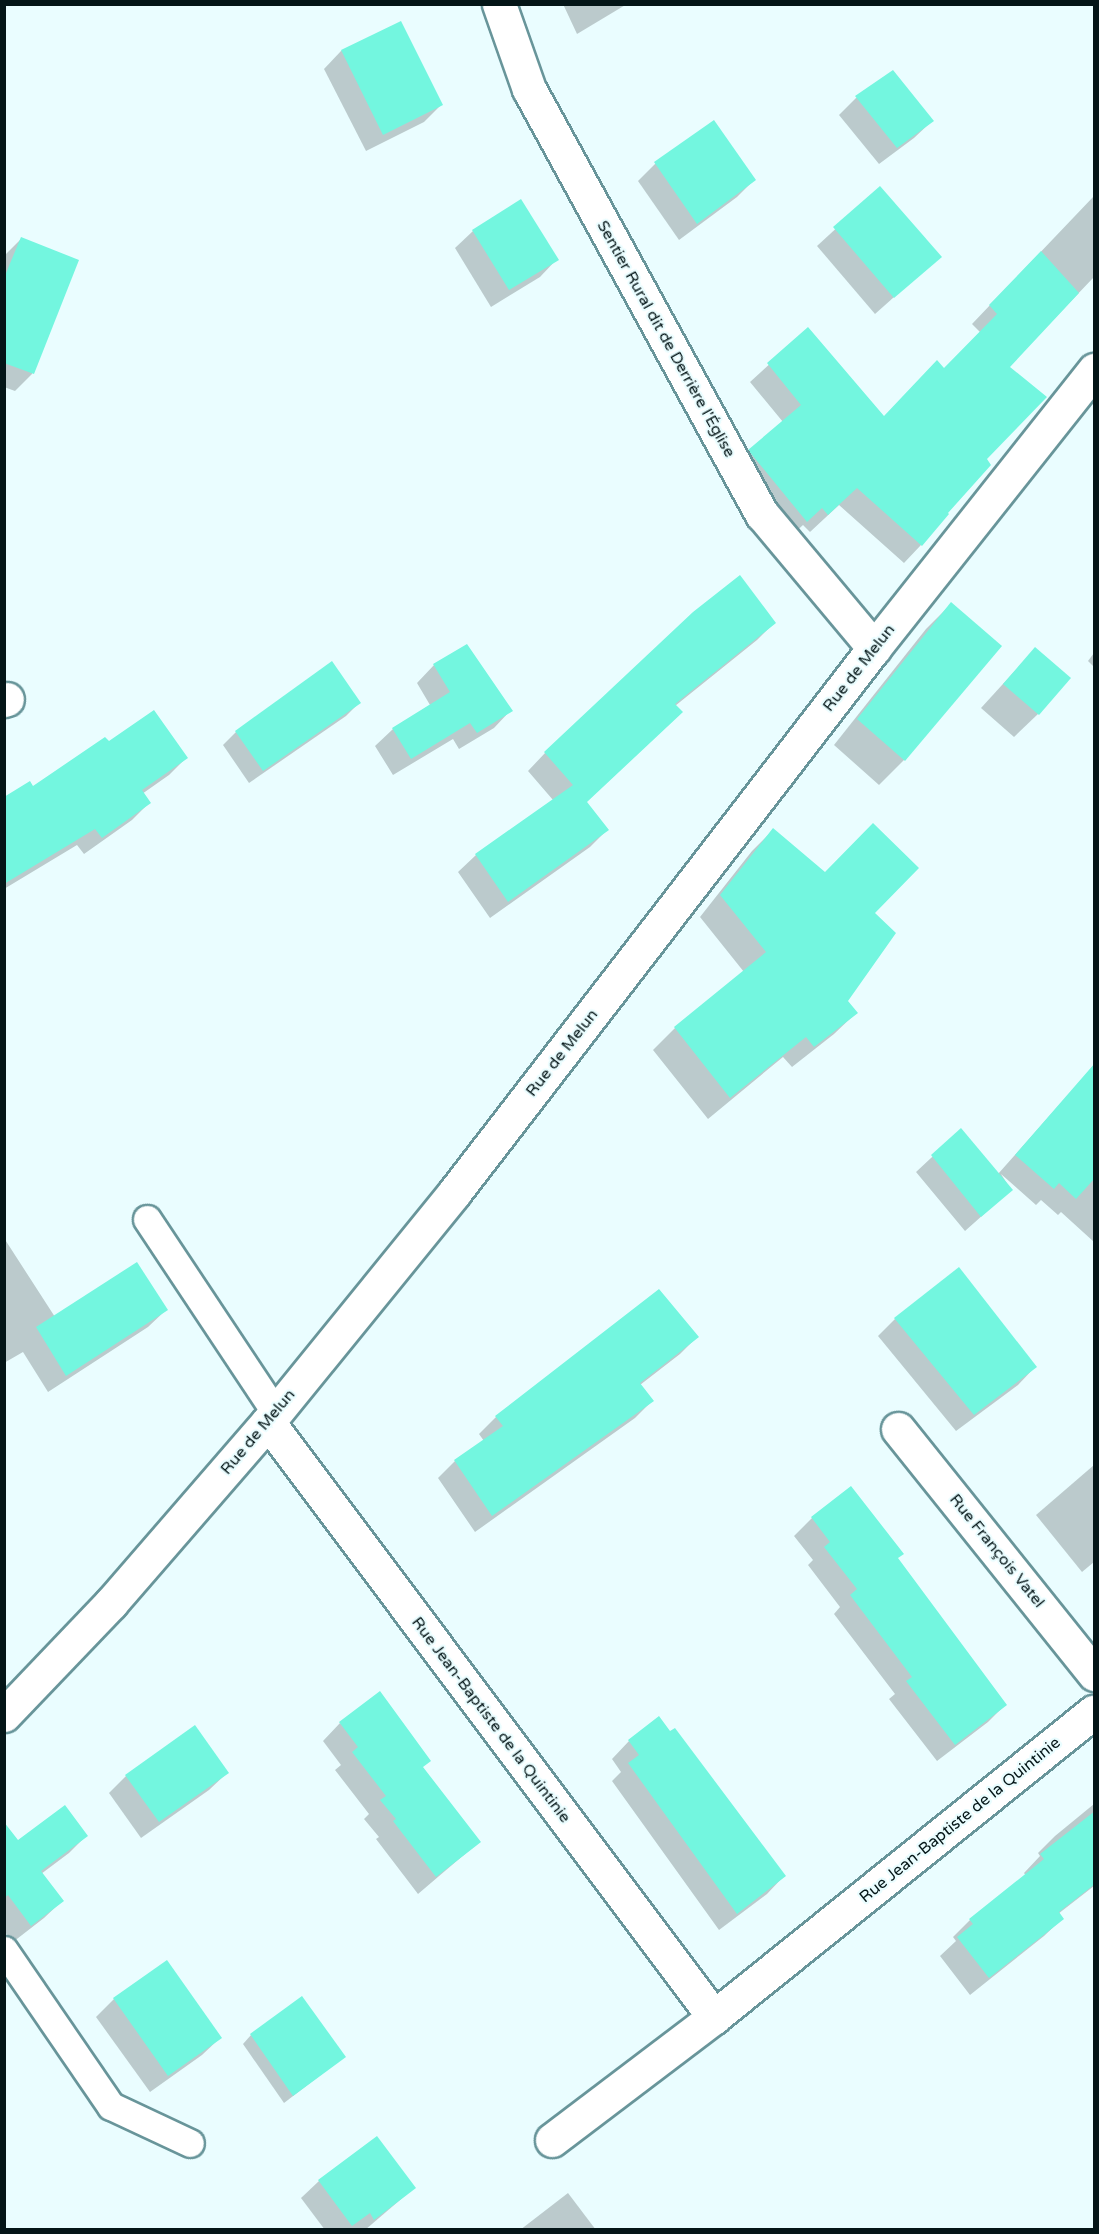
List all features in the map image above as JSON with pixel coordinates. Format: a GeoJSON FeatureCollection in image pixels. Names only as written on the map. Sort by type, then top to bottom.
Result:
{"type":"FeatureCollection","features":[{"type":"Feature","properties":{"kind":"street","name":"Sentier Rural dit de Derrière l'Église"},"geometry":{"type":"LineString","coordinates":[[499,4],[529,89],[762,514],[874,648]]}},
{"type":"Feature","properties":{"kind":"street","name":"Rue de Melun"},"geometry":{"type":"LineString","coordinates":[[6,1708],[111,1603],[271,1417],[454,1193],[874,648],[1095,370]]}},
{"type":"Feature","properties":{"kind":"street","name":"Rue Jean-Baptiste de la Quintinie"},"geometry":{"type":"LineString","coordinates":[[271,1417],[714,2017]]}},
{"type":"Feature","properties":{"kind":"street","name":"Rue François Vatel"},"geometry":{"type":"LineString","coordinates":[[898,1429],[1088,1654]]}},
{"type":"Feature","properties":{"kind":"street","name":"Rue Jean-Baptiste de la Quintinie"},"geometry":{"type":"LineString","coordinates":[[552,2140],[714,2017],[1095,1712]]}},
{"type":"Feature","properties":{"kind":"lane"},"geometry":{"type":"LineString","coordinates":[[147,1219],[271,1417]]}},
{"type":"Feature","properties":{"kind":"lane"},"geometry":{"type":"LineString","coordinates":[[4,1950],[111,2106],[190,2143]]}},
{"type":"Feature","properties":{"kind":"building"},"geometry":{"type":"Polygon","coordinates":[[[401,21],[443,105],[383,135],[341,50],[401,21]]]}},
{"type":"Feature","properties":{"kind":"building"},"geometry":{"type":"Polygon","coordinates":[[[893,70],[934,121],[897,148],[855,96],[893,70]]]}},
{"type":"Feature","properties":{"kind":"building"},"geometry":{"type":"Polygon","coordinates":[[[714,120],[756,180],[697,224],[654,162],[714,120]]]}},
{"type":"Feature","properties":{"kind":"building"},"geometry":{"type":"Polygon","coordinates":[[[880,186],[942,257],[894,298],[833,227],[880,186]]]}},
{"type":"Feature","properties":{"kind":"building"},"geometry":{"type":"Polygon","coordinates":[[[521,199],[559,260],[509,290],[472,230],[521,199]]]}},
{"type":"Feature","properties":{"kind":"building"},"geometry":{"type":"Polygon","coordinates":[[[21,237],[79,260],[34,374],[4,363],[4,278],[21,237]]]}},
{"type":"Feature","properties":{"kind":"building"},"geometry":{"type":"Polygon","coordinates":[[[1041,251],[1079,293],[1010,367],[1047,397],[987,459],[991,465],[922,546],[857,488],[828,515],[822,508],[807,522],[748,450],[801,405],[767,363],[808,327],[884,416],[937,360],[944,368],[997,314],[989,305],[1041,251]]]}},
{"type":"Feature","properties":{"kind":"building"},"geometry":{"type":"Polygon","coordinates":[[[740,575],[776,623],[675,704],[683,712],[587,802],[609,830],[508,902],[475,854],[573,785],[544,752],[693,612],[740,575]]]}},
{"type":"Feature","properties":{"kind":"building"},"geometry":{"type":"Polygon","coordinates":[[[951,602],[1002,646],[905,761],[857,719],[951,602]]]}},
{"type":"Feature","properties":{"kind":"building"},"geometry":{"type":"Polygon","coordinates":[[[467,644],[513,711],[477,733],[470,723],[411,759],[392,728],[450,692],[433,664],[467,644]]]}},
{"type":"Feature","properties":{"kind":"building"},"geometry":{"type":"Polygon","coordinates":[[[1035,647],[1071,678],[1039,715],[1003,684],[1035,647]]]}},
{"type":"Feature","properties":{"kind":"building"},"geometry":{"type":"Polygon","coordinates":[[[332,661],[361,703],[263,771],[235,731],[332,661]]]}},
{"type":"Feature","properties":{"kind":"building"},"geometry":{"type":"Polygon","coordinates":[[[154,710],[188,758],[142,790],[151,803],[102,838],[95,829],[4,884],[4,797],[30,781],[33,786],[105,737],[109,741],[154,710]]]}},
{"type":"Feature","properties":{"kind":"building"},"geometry":{"type":"Polygon","coordinates":[[[873,823],[919,868],[875,913],[896,933],[848,1001],[858,1013],[814,1047],[806,1037],[730,1098],[674,1027],[766,952],[720,895],[773,828],[825,872],[873,823]]]}},
{"type":"Feature","properties":{"kind":"building"},"geometry":{"type":"Polygon","coordinates":[[[1095,1063],[1095,1178],[1076,1199],[1059,1183],[1054,1189],[1015,1155],[1095,1063]]]}},
{"type":"Feature","properties":{"kind":"building"},"geometry":{"type":"Polygon","coordinates":[[[961,1128],[1013,1190],[981,1217],[931,1155],[961,1128]]]}},
{"type":"Feature","properties":{"kind":"building"},"geometry":{"type":"Polygon","coordinates":[[[137,1262],[168,1310],[66,1376],[36,1327],[137,1262]]]}},
{"type":"Feature","properties":{"kind":"building"},"geometry":{"type":"Polygon","coordinates":[[[959,1267],[1037,1367],[974,1415],[894,1318],[959,1267]]]}},
{"type":"Feature","properties":{"kind":"building"},"geometry":{"type":"Polygon","coordinates":[[[659,1289],[699,1337],[640,1383],[654,1401],[492,1516],[454,1460],[503,1426],[495,1416],[659,1289]]]}},
{"type":"Feature","properties":{"kind":"building"},"geometry":{"type":"Polygon","coordinates":[[[851,1486],[904,1554],[898,1558],[1007,1705],[955,1745],[906,1681],[912,1677],[850,1595],[857,1589],[824,1547],[830,1542],[811,1517],[851,1486]]]}},
{"type":"Feature","properties":{"kind":"building"},"geometry":{"type":"Polygon","coordinates":[[[380,1691],[431,1761],[423,1767],[481,1842],[436,1877],[393,1821],[396,1819],[380,1800],[386,1796],[352,1752],[358,1747],[339,1722],[380,1691]]]}},
{"type":"Feature","properties":{"kind":"building"},"geometry":{"type":"Polygon","coordinates":[[[659,1716],[670,1731],[675,1728],[786,1876],[737,1914],[628,1763],[639,1755],[628,1740],[659,1716]]]}},
{"type":"Feature","properties":{"kind":"building"},"geometry":{"type":"Polygon","coordinates":[[[195,1725],[229,1773],[159,1822],[125,1775],[195,1725]]]}},
{"type":"Feature","properties":{"kind":"building"},"geometry":{"type":"Polygon","coordinates":[[[65,1805],[88,1836],[41,1871],[64,1901],[31,1926],[8,1895],[4,1898],[4,1822],[18,1840],[65,1805]]]}},
{"type":"Feature","properties":{"kind":"building"},"geometry":{"type":"Polygon","coordinates":[[[1095,1811],[1095,1884],[1059,1912],[1064,1919],[989,1978],[957,1937],[973,1924],[969,1919],[1044,1859],[1040,1854],[1095,1811]]]}},
{"type":"Feature","properties":{"kind":"building"},"geometry":{"type":"Polygon","coordinates":[[[167,1960],[222,2038],[168,2076],[113,1998],[167,1960]]]}},
{"type":"Feature","properties":{"kind":"building"},"geometry":{"type":"Polygon","coordinates":[[[302,1996],[346,2057],[293,2096],[250,2034],[302,1996]]]}},
{"type":"Feature","properties":{"kind":"building"},"geometry":{"type":"Polygon","coordinates":[[[377,2136],[416,2188],[374,2220],[370,2213],[352,2226],[318,2180],[377,2136]]]}}]}
